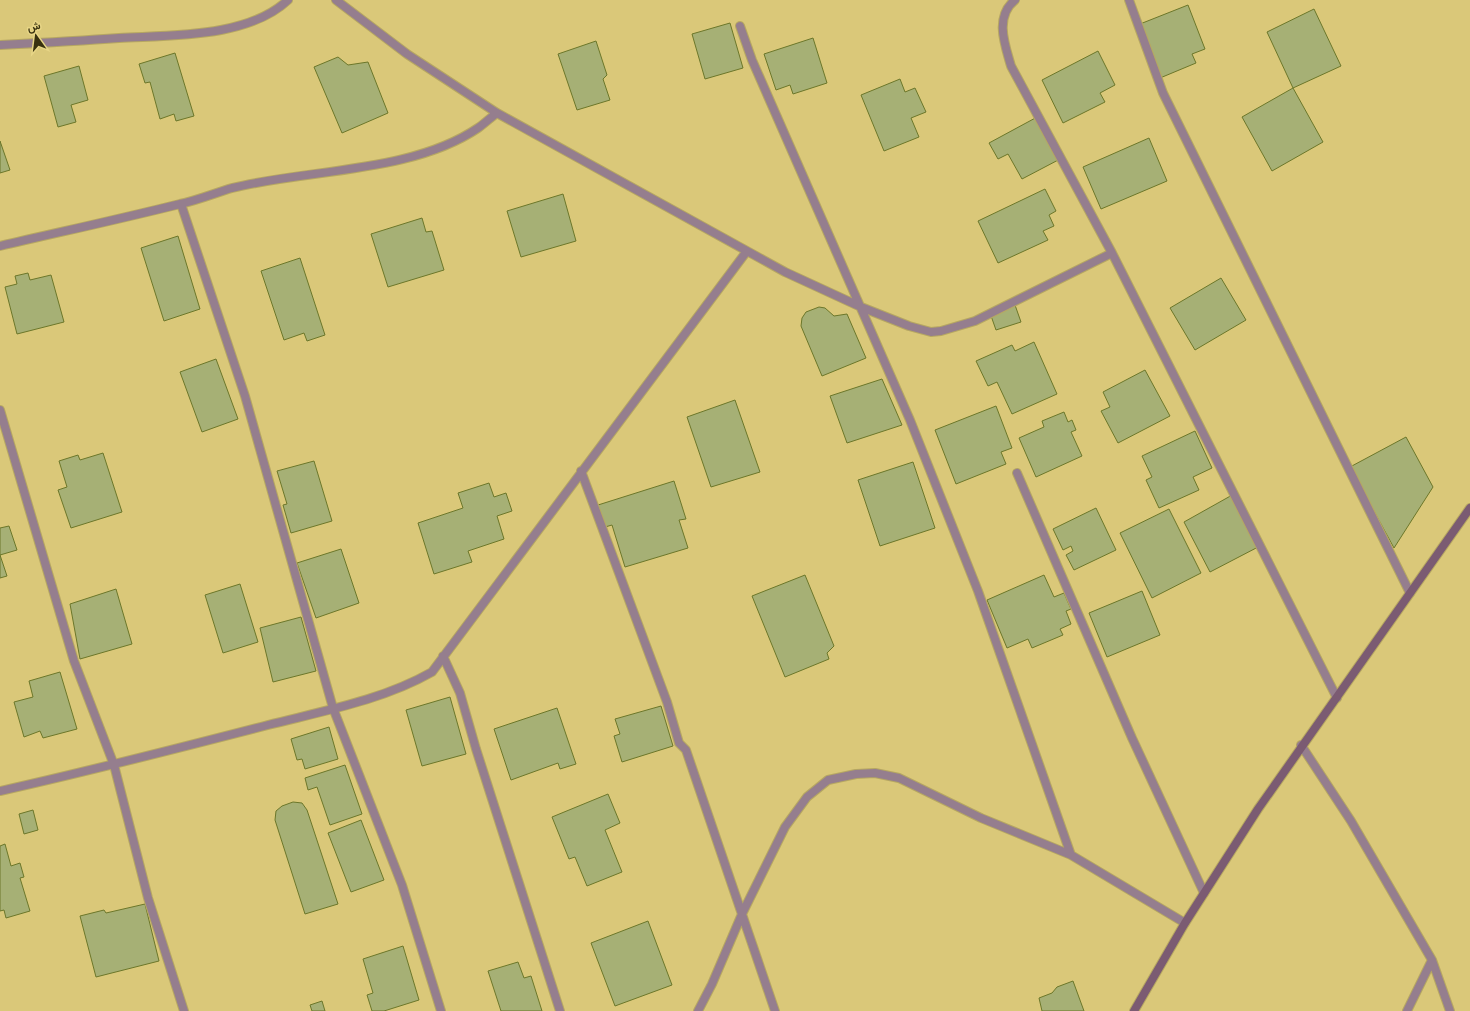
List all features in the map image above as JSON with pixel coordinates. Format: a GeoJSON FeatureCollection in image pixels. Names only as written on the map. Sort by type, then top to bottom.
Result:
{"type":"FeatureCollection","features":[{"type":"Feature","properties":{"kind":"street"},"geometry":{"type":"LineString","coordinates":[[0,45],[212,33],[257,20],[281,7],[288,0]]}},
{"type":"Feature","properties":{"kind":"street"},"geometry":{"type":"LineString","coordinates":[[336,0],[407,54],[496,112],[785,272],[861,307],[909,326],[931,332],[949,330],[975,321],[1112,253]]}},
{"type":"Feature","properties":{"kind":"street"},"geometry":{"type":"LineString","coordinates":[[1015,0],[1010,4],[1003,19],[1002,36],[1011,66],[1112,253],[1337,698]]}},
{"type":"Feature","properties":{"kind":"street"},"geometry":{"type":"LineString","coordinates":[[1129,0],[1166,100],[1410,593]]}},
{"type":"Feature","properties":{"kind":"street"},"geometry":{"type":"LineString","coordinates":[[740,26],[752,60],[861,307],[887,372],[910,420],[978,591],[1071,855]]}},
{"type":"Feature","properties":{"kind":"street"},"geometry":{"type":"LineString","coordinates":[[0,246],[181,204],[232,188],[308,174],[372,165],[419,155],[472,131],[496,112]]}},
{"type":"Feature","properties":{"kind":"street"},"geometry":{"type":"LineString","coordinates":[[181,204],[245,396],[333,708],[402,885],[441,1011]]}},
{"type":"Feature","properties":{"kind":"street"},"geometry":{"type":"LineString","coordinates":[[0,791],[114,765],[333,708],[386,692],[416,681],[432,672],[581,471],[747,252]]}},
{"type":"Feature","properties":{"kind":"street"},"geometry":{"type":"LineString","coordinates":[[0,410],[74,660],[114,765],[148,898],[184,1011]]}},
{"type":"Feature","properties":{"kind":"street"},"geometry":{"type":"LineString","coordinates":[[581,471],[667,702],[679,743],[686,750],[775,1011]]}},
{"type":"Feature","properties":{"kind":"street"},"geometry":{"type":"LineString","coordinates":[[1017,473],[1132,738],[1204,894]]}},
{"type":"Feature","properties":{"kind":"street"},"geometry":{"type":"LineString","coordinates":[[1134,1011],[1185,923],[1302,745],[1337,698],[1470,508]]}},
{"type":"Feature","properties":{"kind":"street"},"geometry":{"type":"LineString","coordinates":[[443,656],[460,693],[476,749],[560,1011]]}},
{"type":"Feature","properties":{"kind":"street"},"geometry":{"type":"LineString","coordinates":[[1302,745],[1351,821],[1432,960],[1450,1011]]}},
{"type":"Feature","properties":{"kind":"street"},"geometry":{"type":"LineString","coordinates":[[698,1011],[712,984],[742,914],[785,827],[807,797],[828,780],[856,774],[875,773],[899,778],[981,818],[1071,855],[1185,923]]}},
{"type":"Feature","properties":{"kind":"street"},"geometry":{"type":"LineString","coordinates":[[1407,1011],[1432,960]]}},
{"type":"Feature","properties":{"kind":"building"},"geometry":{"type":"Polygon","coordinates":[[[1188,5],[1205,49],[1192,54],[1196,63],[1160,78],[1140,24],[1188,5]]]}},
{"type":"Feature","properties":{"kind":"building"},"geometry":{"type":"Polygon","coordinates":[[[1314,9],[1341,66],[1293,88],[1267,32],[1314,9]]]}},
{"type":"Feature","properties":{"kind":"building"},"geometry":{"type":"Polygon","coordinates":[[[730,23],[743,68],[705,79],[692,34],[730,23]]]}},
{"type":"Feature","properties":{"kind":"building"},"geometry":{"type":"Polygon","coordinates":[[[813,38],[827,83],[793,94],[790,85],[776,90],[764,54],[813,38]]]}},
{"type":"Feature","properties":{"kind":"building"},"geometry":{"type":"Polygon","coordinates":[[[596,41],[607,75],[603,79],[610,100],[577,110],[558,54],[596,41]]]}},
{"type":"Feature","properties":{"kind":"building"},"geometry":{"type":"Polygon","coordinates":[[[1098,51],[1115,85],[1100,93],[1105,102],[1063,123],[1042,80],[1098,51]]]}},
{"type":"Feature","properties":{"kind":"building"},"geometry":{"type":"Polygon","coordinates":[[[175,53],[194,116],[176,121],[174,114],[160,119],[150,82],[145,83],[139,64],[175,53]]]}},
{"type":"Feature","properties":{"kind":"building"},"geometry":{"type":"Polygon","coordinates":[[[338,57],[348,65],[368,62],[388,113],[342,133],[314,67],[338,57]]]}},
{"type":"Feature","properties":{"kind":"building"},"geometry":{"type":"Polygon","coordinates":[[[79,66],[88,100],[71,105],[76,122],[58,127],[44,76],[79,66]]]}},
{"type":"Feature","properties":{"kind":"building"},"geometry":{"type":"Polygon","coordinates":[[[900,79],[905,92],[915,88],[926,112],[911,118],[919,137],[884,151],[861,95],[900,79]]]}},
{"type":"Feature","properties":{"kind":"building"},"geometry":{"type":"Polygon","coordinates":[[[1293,88],[1323,142],[1272,171],[1242,117],[1293,88]]]}},
{"type":"Feature","properties":{"kind":"building"},"geometry":{"type":"Polygon","coordinates":[[[1039,116],[1062,158],[1022,179],[1008,154],[998,159],[989,143],[1039,116]]]}},
{"type":"Feature","properties":{"kind":"building"},"geometry":{"type":"Polygon","coordinates":[[[1149,138],[1167,181],[1101,209],[1083,167],[1149,138]]]}},
{"type":"Feature","properties":{"kind":"building"},"geometry":{"type":"Polygon","coordinates":[[[0,141],[10,170],[0,173],[0,141]]]}},
{"type":"Feature","properties":{"kind":"building"},"geometry":{"type":"Polygon","coordinates":[[[1045,189],[1056,211],[1049,215],[1054,226],[1043,231],[1048,240],[998,263],[978,221],[1045,189]]]}},
{"type":"Feature","properties":{"kind":"building"},"geometry":{"type":"Polygon","coordinates":[[[563,194],[576,241],[521,257],[507,211],[563,194]]]}},
{"type":"Feature","properties":{"kind":"building"},"geometry":{"type":"Polygon","coordinates":[[[422,218],[426,232],[432,231],[444,270],[388,287],[371,234],[422,218]]]}},
{"type":"Feature","properties":{"kind":"building"},"geometry":{"type":"Polygon","coordinates":[[[178,236],[200,309],[164,321],[141,248],[178,236]]]}},
{"type":"Feature","properties":{"kind":"building"},"geometry":{"type":"Polygon","coordinates":[[[300,258],[325,335],[307,341],[304,333],[284,340],[261,271],[300,258]]]}},
{"type":"Feature","properties":{"kind":"building"},"geometry":{"type":"Polygon","coordinates":[[[28,273],[30,280],[51,275],[64,322],[17,334],[5,287],[17,284],[15,276],[28,273]]]}},
{"type":"Feature","properties":{"kind":"building"},"geometry":{"type":"Polygon","coordinates":[[[1221,278],[1246,320],[1195,350],[1170,308],[1221,278]]]}},
{"type":"Feature","properties":{"kind":"building"},"geometry":{"type":"Polygon","coordinates":[[[1015,305],[1021,322],[996,330],[990,313],[1015,305]]]}},
{"type":"Feature","properties":{"kind":"building"},"geometry":{"type":"Polygon","coordinates":[[[819,307],[825,308],[834,316],[847,314],[866,358],[822,376],[801,326],[802,318],[806,312],[819,307]]]}},
{"type":"Feature","properties":{"kind":"building"},"geometry":{"type":"Polygon","coordinates":[[[1034,342],[1057,394],[1012,414],[997,382],[988,386],[976,361],[1012,345],[1015,351],[1034,342]]]}},
{"type":"Feature","properties":{"kind":"building"},"geometry":{"type":"Polygon","coordinates":[[[216,359],[238,419],[202,432],[180,372],[216,359]]]}},
{"type":"Feature","properties":{"kind":"building"},"geometry":{"type":"Polygon","coordinates":[[[1145,370],[1170,416],[1118,443],[1101,411],[1110,407],[1103,392],[1145,370]]]}},
{"type":"Feature","properties":{"kind":"building"},"geometry":{"type":"Polygon","coordinates":[[[882,379],[902,425],[847,443],[830,396],[882,379]]]}},
{"type":"Feature","properties":{"kind":"building"},"geometry":{"type":"Polygon","coordinates":[[[735,400],[760,472],[711,487],[687,417],[735,400]]]}},
{"type":"Feature","properties":{"kind":"building"},"geometry":{"type":"Polygon","coordinates":[[[996,406],[1012,448],[1001,452],[1006,464],[956,484],[935,430],[996,406]]]}},
{"type":"Feature","properties":{"kind":"building"},"geometry":{"type":"Polygon","coordinates":[[[1064,412],[1068,422],[1072,420],[1076,430],[1071,432],[1082,456],[1036,477],[1019,438],[1044,427],[1042,421],[1064,412]]]}},
{"type":"Feature","properties":{"kind":"building"},"geometry":{"type":"Polygon","coordinates":[[[1195,431],[1212,468],[1193,477],[1199,490],[1159,508],[1146,480],[1152,477],[1142,456],[1195,431]]]}},
{"type":"Feature","properties":{"kind":"building"},"geometry":{"type":"Polygon","coordinates":[[[1406,437],[1433,487],[1394,548],[1350,467],[1406,437]]]}},
{"type":"Feature","properties":{"kind":"building"},"geometry":{"type":"Polygon","coordinates":[[[103,453],[122,512],[71,528],[58,490],[67,487],[59,461],[78,455],[80,460],[103,453]]]}},
{"type":"Feature","properties":{"kind":"building"},"geometry":{"type":"Polygon","coordinates":[[[314,461],[332,521],[291,533],[283,505],[287,504],[277,471],[314,461]]]}},
{"type":"Feature","properties":{"kind":"building"},"geometry":{"type":"Polygon","coordinates":[[[913,462],[935,528],[880,546],[858,480],[913,462]]]}},
{"type":"Feature","properties":{"kind":"building"},"geometry":{"type":"Polygon","coordinates":[[[674,481],[686,519],[679,520],[688,548],[625,567],[612,525],[605,527],[598,505],[674,481]]]}},
{"type":"Feature","properties":{"kind":"building"},"geometry":{"type":"Polygon","coordinates":[[[489,483],[494,497],[506,493],[512,511],[497,516],[504,539],[468,551],[472,562],[434,574],[418,523],[463,508],[458,493],[489,483]]]}},
{"type":"Feature","properties":{"kind":"building"},"geometry":{"type":"Polygon","coordinates":[[[1234,494],[1260,546],[1210,572],[1184,522],[1234,494]]]}},
{"type":"Feature","properties":{"kind":"building"},"geometry":{"type":"Polygon","coordinates":[[[1096,508],[1116,550],[1074,570],[1066,555],[1073,551],[1071,546],[1063,550],[1053,529],[1096,508]]]}},
{"type":"Feature","properties":{"kind":"building"},"geometry":{"type":"Polygon","coordinates":[[[1169,509],[1201,573],[1152,598],[1120,533],[1169,509]]]}},
{"type":"Feature","properties":{"kind":"building"},"geometry":{"type":"Polygon","coordinates":[[[9,526],[17,550],[0,555],[0,528],[9,526]]]}},
{"type":"Feature","properties":{"kind":"building"},"geometry":{"type":"Polygon","coordinates":[[[341,549],[359,603],[316,618],[297,563],[341,549]]]}},
{"type":"Feature","properties":{"kind":"building"},"geometry":{"type":"Polygon","coordinates":[[[0,555],[7,576],[0,578],[0,555]]]}},
{"type":"Feature","properties":{"kind":"building"},"geometry":{"type":"Polygon","coordinates":[[[805,575],[834,646],[827,653],[829,659],[785,677],[752,596],[805,575]]]}},
{"type":"Feature","properties":{"kind":"building"},"geometry":{"type":"Polygon","coordinates":[[[1044,575],[1054,597],[1064,593],[1071,609],[1066,611],[1071,624],[1060,629],[1063,635],[1032,648],[1028,639],[1007,648],[987,600],[1044,575]]]}},
{"type":"Feature","properties":{"kind":"building"},"geometry":{"type":"Polygon","coordinates":[[[240,584],[258,642],[223,653],[205,595],[240,584]]]}},
{"type":"Feature","properties":{"kind":"building"},"geometry":{"type":"Polygon","coordinates":[[[116,589],[132,644],[80,659],[70,604],[116,589]]]}},
{"type":"Feature","properties":{"kind":"building"},"geometry":{"type":"Polygon","coordinates":[[[1142,591],[1160,635],[1107,657],[1089,613],[1142,591]]]}},
{"type":"Feature","properties":{"kind":"building"},"geometry":{"type":"Polygon","coordinates":[[[301,617],[316,671],[273,682],[260,628],[301,617]]]}},
{"type":"Feature","properties":{"kind":"building"},"geometry":{"type":"Polygon","coordinates":[[[60,672],[77,729],[43,738],[40,731],[24,737],[14,702],[33,697],[29,681],[60,672]]]}},
{"type":"Feature","properties":{"kind":"building"},"geometry":{"type":"Polygon","coordinates":[[[450,697],[466,754],[422,766],[406,710],[450,697]]]}},
{"type":"Feature","properties":{"kind":"building"},"geometry":{"type":"Polygon","coordinates":[[[661,706],[673,746],[622,762],[614,736],[620,734],[615,719],[661,706]]]}},
{"type":"Feature","properties":{"kind":"building"},"geometry":{"type":"Polygon","coordinates":[[[557,708],[576,764],[560,769],[558,763],[511,780],[494,729],[557,708]]]}},
{"type":"Feature","properties":{"kind":"building"},"geometry":{"type":"Polygon","coordinates":[[[329,727],[338,759],[305,769],[302,759],[297,760],[291,739],[329,727]]]}},
{"type":"Feature","properties":{"kind":"building"},"geometry":{"type":"Polygon","coordinates":[[[345,765],[362,814],[330,825],[317,787],[308,790],[305,778],[345,765]]]}},
{"type":"Feature","properties":{"kind":"building"},"geometry":{"type":"Polygon","coordinates":[[[608,794],[620,823],[605,830],[622,872],[587,886],[575,857],[569,859],[552,817],[608,794]]]}},
{"type":"Feature","properties":{"kind":"building"},"geometry":{"type":"Polygon","coordinates":[[[293,802],[302,803],[307,810],[338,904],[305,914],[275,820],[276,811],[282,806],[293,802]]]}},
{"type":"Feature","properties":{"kind":"building"},"geometry":{"type":"Polygon","coordinates":[[[33,810],[38,830],[24,834],[19,814],[33,810]]]}},
{"type":"Feature","properties":{"kind":"building"},"geometry":{"type":"Polygon","coordinates":[[[361,820],[384,880],[351,892],[328,833],[361,820]]]}},
{"type":"Feature","properties":{"kind":"building"},"geometry":{"type":"Polygon","coordinates":[[[5,844],[11,866],[20,863],[24,877],[20,878],[30,911],[6,918],[4,910],[0,911],[0,846],[5,844]]]}},
{"type":"Feature","properties":{"kind":"building"},"geometry":{"type":"Polygon","coordinates":[[[145,904],[159,961],[96,977],[80,916],[104,910],[106,913],[145,904]]]}},
{"type":"Feature","properties":{"kind":"building"},"geometry":{"type":"Polygon","coordinates":[[[648,921],[672,985],[615,1006],[591,943],[648,921]]]}},
{"type":"Feature","properties":{"kind":"building"},"geometry":{"type":"Polygon","coordinates":[[[403,946],[419,1000],[384,1011],[372,1011],[367,995],[373,993],[363,959],[403,946]]]}},
{"type":"Feature","properties":{"kind":"building"},"geometry":{"type":"Polygon","coordinates":[[[518,962],[524,978],[531,976],[542,1011],[501,1011],[488,971],[518,962]]]}},
{"type":"Feature","properties":{"kind":"building"},"geometry":{"type":"Polygon","coordinates":[[[1073,981],[1084,1011],[1042,1011],[1039,998],[1052,993],[1057,987],[1073,981]]]}},
{"type":"Feature","properties":{"kind":"building"},"geometry":{"type":"Polygon","coordinates":[[[322,1001],[325,1011],[312,1011],[310,1005],[322,1001]]]}}]}
